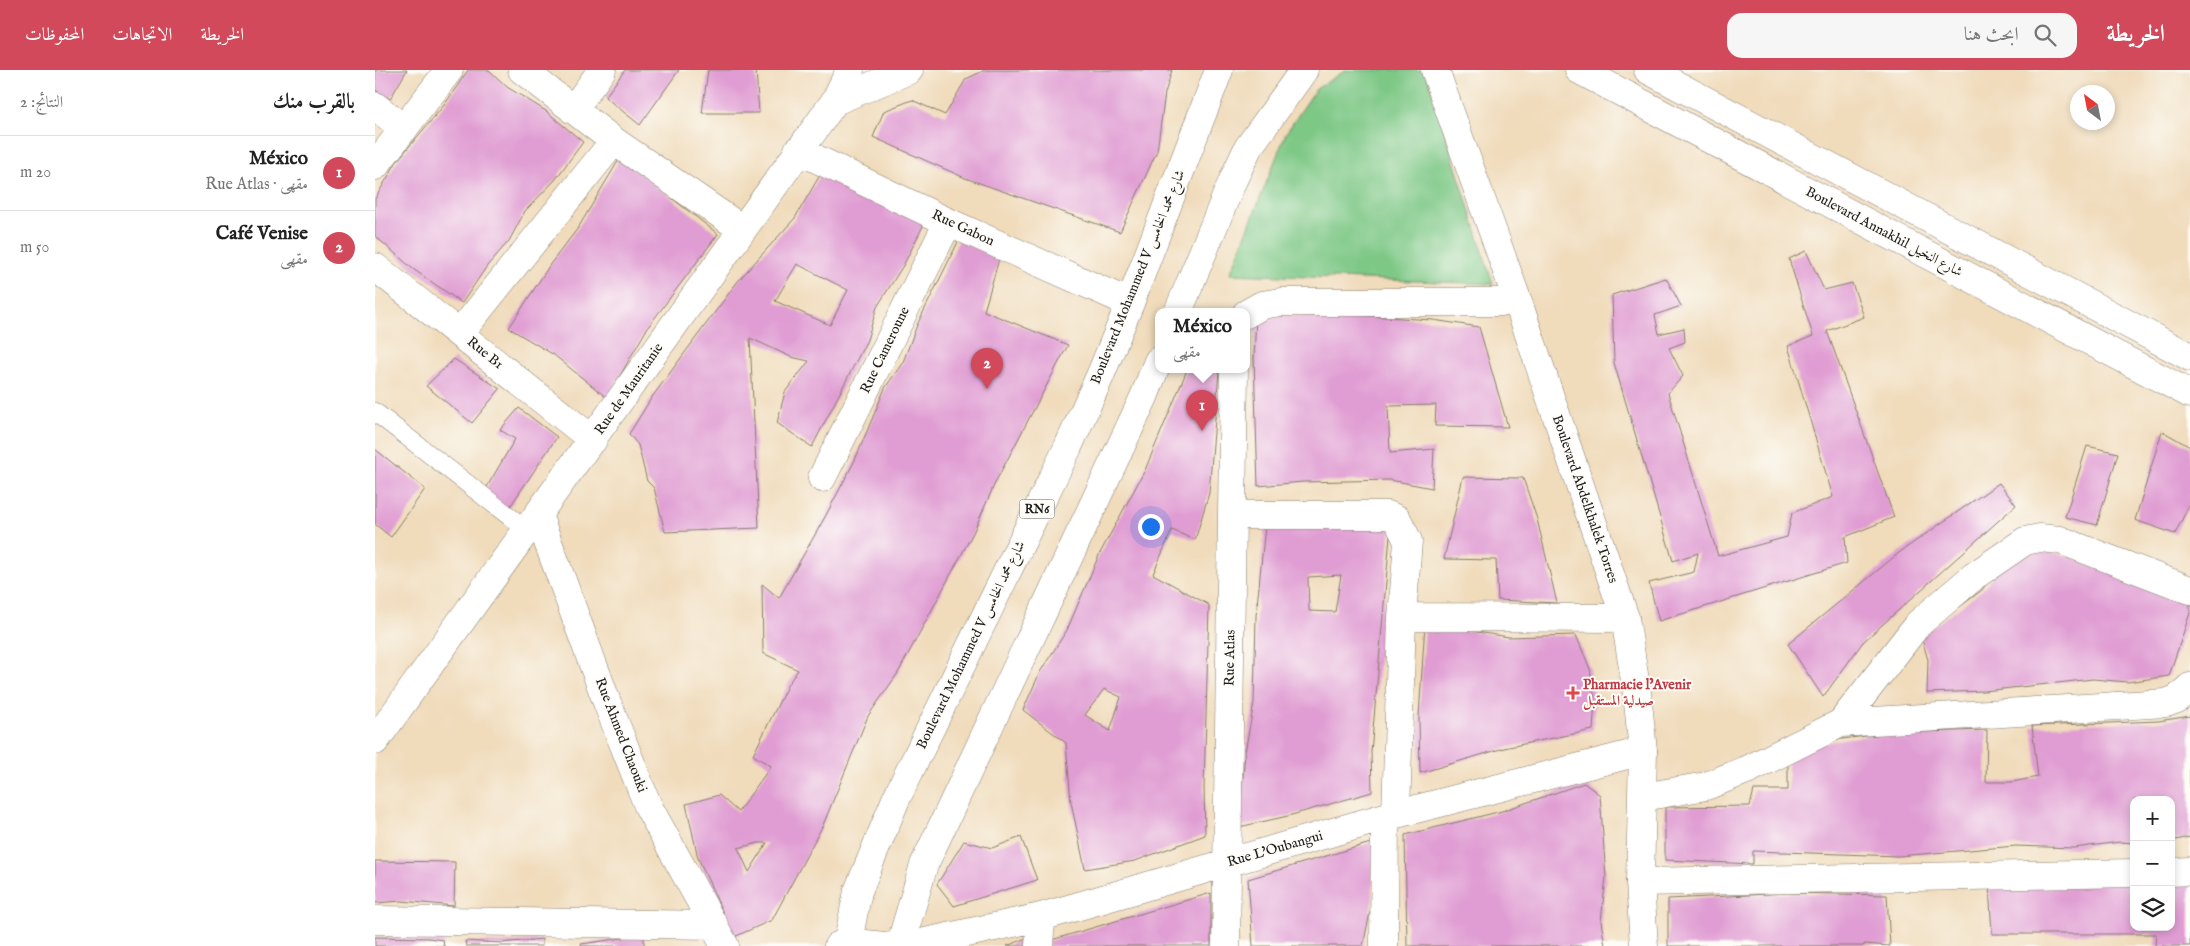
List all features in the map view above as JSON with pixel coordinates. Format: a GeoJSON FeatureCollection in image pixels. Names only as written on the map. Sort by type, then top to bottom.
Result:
{"type":"FeatureCollection","features":[{"type":"Feature","properties":{"kind":"street"},"geometry":{"type":"LineString","coordinates":[[375,166],[449,70]]}},
{"type":"Feature","properties":{"kind":"street"},"geometry":{"type":"LineString","coordinates":[[522,70],[614,140],[742,229]]}},
{"type":"Feature","properties":{"kind":"street"},"geometry":{"type":"LineString","coordinates":[[573,110],[602,70]]}},
{"type":"Feature","properties":{"kind":"street","name":"Rue de Mauritanie"},"geometry":{"type":"LineString","coordinates":[[375,741],[835,101],[850,70]]}},
{"type":"Feature","properties":{"kind":"street"},"geometry":{"type":"LineString","coordinates":[[835,101],[909,70]]}},
{"type":"Feature","properties":{"kind":"street","name":"Boulevard Mohammed V شارع محمد الخامس"},"geometry":{"type":"LineString","coordinates":[[844,945],[858,891],[892,807],[1068,447],[1130,303],[1219,70]]}},
{"type":"Feature","properties":{"kind":"street"},"geometry":{"type":"LineString","coordinates":[[1180,308],[1248,148],[1304,70]]}},
{"type":"Feature","properties":{"kind":"street","name":"Boulevard Abdelkhalek Torres"},"geometry":{"type":"LineString","coordinates":[[1435,70],[1518,302],[1625,618],[1637,693],[1643,751],[1641,882],[1644,946]]}},
{"type":"Feature","properties":{"kind":"street","name":"Boulevard Annakhil شارع النخيل"},"geometry":{"type":"LineString","coordinates":[[1579,70],[2190,394]]}},
{"type":"Feature","properties":{"kind":"street"},"geometry":{"type":"LineString","coordinates":[[1648,70],[2190,358]]}},
{"type":"Feature","properties":{"kind":"street"},"geometry":{"type":"LineString","coordinates":[[375,106],[404,129]]}},
{"type":"Feature","properties":{"kind":"street"},"geometry":{"type":"LineString","coordinates":[[461,333],[614,140]]}},
{"type":"Feature","properties":{"kind":"street","name":"Rue Gabon"},"geometry":{"type":"LineString","coordinates":[[798,150],[949,222],[1130,303]]}},
{"type":"Feature","properties":{"kind":"street","name":"Rue Cameroune"},"geometry":{"type":"LineString","coordinates":[[822,478],[949,222]]}},
{"type":"Feature","properties":{"kind":"street","name":"Rue B1"},"geometry":{"type":"LineString","coordinates":[[375,267],[461,333],[593,440]]}},
{"type":"Feature","properties":{"kind":"street"},"geometry":{"type":"LineString","coordinates":[[1250,312],[1262,305],[1281,302],[1518,302]]}},
{"type":"Feature","properties":{"kind":"street"},"geometry":{"type":"LineString","coordinates":[[900,946],[924,865],[1144,397],[1155,369]]}},
{"type":"Feature","properties":{"kind":"street","name":"Rue Atlas"},"geometry":{"type":"LineString","coordinates":[[1226,946],[1234,373]]}},
{"type":"Feature","properties":{"kind":"street"},"geometry":{"type":"LineString","coordinates":[[1232,515],[1388,515],[1397,519],[1408,542],[1402,616],[1384,946]]}},
{"type":"Feature","properties":{"kind":"street","name":"Rue Ahmed Chaouki"},"geometry":{"type":"LineString","coordinates":[[533,522],[648,806],[719,935]]}},
{"type":"Feature","properties":{"kind":"street"},"geometry":{"type":"LineString","coordinates":[[1841,723],[1918,624],[1974,576],[2025,541],[2040,538],[2060,540],[2190,590]]}},
{"type":"Feature","properties":{"kind":"street"},"geometry":{"type":"LineString","coordinates":[[1402,616],[1625,618]]}},
{"type":"Feature","properties":{"kind":"street"},"geometry":{"type":"LineString","coordinates":[[1643,797],[1706,786],[1749,768],[1841,723],[2167,703],[2177,699],[2190,688]]}},
{"type":"Feature","properties":{"kind":"street","name":"Rue L'Oubangui"},"geometry":{"type":"LineString","coordinates":[[907,946],[1041,917],[1391,815],[1643,751]]}},
{"type":"Feature","properties":{"kind":"street"},"geometry":{"type":"LineString","coordinates":[[1641,882],[2130,872]]}},
{"type":"Feature","properties":{"kind":"street"},"geometry":{"type":"LineString","coordinates":[[2175,872],[2190,872]]}},
{"type":"Feature","properties":{"kind":"street"},"geometry":{"type":"LineString","coordinates":[[1039,946],[1041,917]]}},
{"type":"Feature","properties":{"kind":"street"},"geometry":{"type":"LineString","coordinates":[[375,920],[719,935]]}},
{"type":"Feature","properties":{"kind":"street"},"geometry":{"type":"LineString","coordinates":[[844,945],[884,946]]}},
{"type":"Feature","properties":{"kind":"lane"},"geometry":{"type":"LineString","coordinates":[[375,412],[533,522]]}},
{"type":"Feature","properties":{"kind":"green space"},"geometry":{"type":"Polygon","coordinates":[[[1346,70],[1420,70],[1426,73],[1493,284],[1230,274],[1286,133],[1316,89],[1346,70]]]}},
{"type":"Feature","properties":{"kind":"building"},"geometry":{"type":"Polygon","coordinates":[[[375,70],[407,70],[390,99],[375,90],[375,70]]]}},
{"type":"Feature","properties":{"kind":"building"},"geometry":{"type":"Polygon","coordinates":[[[468,70],[489,70],[507,87],[546,111],[583,142],[555,180],[525,211],[509,241],[487,266],[462,303],[413,269],[375,236],[375,199],[397,161],[445,104],[468,70]]]}},
{"type":"Feature","properties":{"kind":"building"},"geometry":{"type":"Polygon","coordinates":[[[625,70],[679,70],[640,125],[605,97],[625,70]]]}},
{"type":"Feature","properties":{"kind":"building"},"geometry":{"type":"Polygon","coordinates":[[[708,70],[756,70],[759,113],[702,113],[708,70]]]}},
{"type":"Feature","properties":{"kind":"building"},"geometry":{"type":"Polygon","coordinates":[[[985,70],[1172,70],[1165,93],[1157,151],[1120,232],[965,178],[873,137],[884,111],[912,100],[945,115],[966,79],[985,70]]]}},
{"type":"Feature","properties":{"kind":"building"},"geometry":{"type":"Polygon","coordinates":[[[620,158],[718,234],[648,327],[607,398],[554,355],[509,328],[551,263],[578,228],[620,158]]]}},
{"type":"Feature","properties":{"kind":"building"},"geometry":{"type":"Polygon","coordinates":[[[820,175],[925,222],[904,264],[877,307],[867,340],[812,447],[777,423],[785,392],[809,361],[791,357],[750,338],[759,528],[665,532],[654,488],[647,481],[638,445],[629,434],[652,397],[738,281],[795,218],[820,175]],[[797,264],[775,301],[830,325],[848,290],[797,264]]]}},
{"type":"Feature","properties":{"kind":"building"},"geometry":{"type":"Polygon","coordinates":[[[959,240],[999,259],[984,311],[1068,345],[996,481],[973,533],[898,673],[868,716],[823,825],[772,920],[734,937],[698,858],[686,804],[719,795],[738,812],[771,766],[753,755],[788,684],[798,670],[763,653],[762,584],[779,598],[855,460],[885,388],[903,362],[917,325],[959,240]],[[758,843],[738,848],[749,872],[767,843],[758,843]]]}},
{"type":"Feature","properties":{"kind":"building"},"geometry":{"type":"Polygon","coordinates":[[[1806,251],[1824,290],[1852,283],[1864,317],[1827,331],[1894,517],[1845,537],[1847,563],[1659,621],[1649,583],[1694,572],[1698,553],[1673,561],[1614,363],[1612,295],[1666,278],[1681,306],[1655,315],[1659,334],[1684,328],[1685,342],[1669,348],[1683,376],[1668,393],[1718,556],[1787,537],[1792,513],[1833,497],[1788,346],[1813,336],[1789,259],[1806,251]]]}},
{"type":"Feature","properties":{"kind":"building"},"geometry":{"type":"Polygon","coordinates":[[[1352,315],[1433,320],[1479,327],[1508,427],[1435,426],[1436,405],[1388,406],[1390,453],[1434,449],[1432,488],[1390,480],[1303,482],[1258,486],[1254,359],[1256,316],[1352,315]]]}},
{"type":"Feature","properties":{"kind":"building"},"geometry":{"type":"Polygon","coordinates":[[[454,359],[500,389],[472,423],[426,386],[454,359]]]}},
{"type":"Feature","properties":{"kind":"building"},"geometry":{"type":"Polygon","coordinates":[[[1186,373],[1219,373],[1209,493],[1195,540],[1172,530],[1153,574],[1209,605],[1204,788],[1205,835],[1135,861],[1085,869],[1071,802],[1066,743],[1023,710],[1040,672],[1067,630],[1099,555],[1145,470],[1186,373]],[[1104,689],[1085,715],[1110,731],[1121,697],[1104,689]]]}},
{"type":"Feature","properties":{"kind":"building"},"geometry":{"type":"Polygon","coordinates":[[[519,408],[557,437],[507,511],[484,492],[515,439],[500,430],[519,408]]]}},
{"type":"Feature","properties":{"kind":"building"},"geometry":{"type":"Polygon","coordinates":[[[2162,431],[2190,447],[2190,503],[2175,534],[2135,520],[2162,431]]]}},
{"type":"Feature","properties":{"kind":"building"},"geometry":{"type":"Polygon","coordinates":[[[2087,446],[2118,453],[2097,525],[2065,517],[2087,446]]]}},
{"type":"Feature","properties":{"kind":"building"},"geometry":{"type":"Polygon","coordinates":[[[375,449],[425,489],[391,537],[375,524],[375,449]]]}},
{"type":"Feature","properties":{"kind":"building"},"geometry":{"type":"Polygon","coordinates":[[[1463,477],[1523,478],[1537,519],[1557,603],[1498,600],[1496,560],[1444,559],[1463,477]]]}},
{"type":"Feature","properties":{"kind":"building"},"geometry":{"type":"Polygon","coordinates":[[[1999,483],[2016,505],[1863,642],[1823,697],[1788,644],[1900,552],[1999,483]]]}},
{"type":"Feature","properties":{"kind":"building"},"geometry":{"type":"Polygon","coordinates":[[[1391,525],[1371,752],[1372,792],[1288,816],[1239,827],[1245,752],[1254,703],[1256,616],[1265,526],[1391,525]],[[1341,575],[1308,577],[1309,611],[1335,612],[1341,575]]]}},
{"type":"Feature","properties":{"kind":"building"},"geometry":{"type":"Polygon","coordinates":[[[2027,550],[2049,551],[2090,562],[2190,600],[2190,613],[2169,676],[2127,682],[2093,679],[1984,691],[1927,693],[1928,660],[1921,636],[1982,590],[2001,564],[2027,550]]]}},
{"type":"Feature","properties":{"kind":"building"},"geometry":{"type":"Polygon","coordinates":[[[1425,624],[1509,637],[1576,635],[1590,669],[1595,701],[1593,730],[1504,748],[1420,773],[1419,716],[1425,624]]]}},
{"type":"Feature","properties":{"kind":"building"},"geometry":{"type":"Polygon","coordinates":[[[2190,716],[2190,837],[2175,840],[2175,796],[2130,796],[2130,843],[2120,842],[2074,848],[2016,846],[1898,856],[1753,851],[1753,864],[1665,860],[1665,807],[1750,806],[1754,790],[1788,790],[1788,762],[1810,747],[1842,739],[1891,733],[1987,730],[1986,782],[2012,782],[2038,777],[2032,726],[2159,721],[2190,716]]]}},
{"type":"Feature","properties":{"kind":"building"},"geometry":{"type":"Polygon","coordinates":[[[1584,783],[1600,795],[1606,877],[1601,921],[1605,946],[1407,946],[1405,835],[1502,811],[1584,783]]]}},
{"type":"Feature","properties":{"kind":"building"},"geometry":{"type":"Polygon","coordinates":[[[1021,837],[1037,880],[954,906],[937,884],[964,841],[992,848],[1021,837]]]}},
{"type":"Feature","properties":{"kind":"building"},"geometry":{"type":"Polygon","coordinates":[[[1374,842],[1373,898],[1363,946],[1253,946],[1248,879],[1374,842]]]}},
{"type":"Feature","properties":{"kind":"building"},"geometry":{"type":"Polygon","coordinates":[[[375,861],[455,862],[454,906],[402,901],[375,903],[375,861]]]}},
{"type":"Feature","properties":{"kind":"building"},"geometry":{"type":"Polygon","coordinates":[[[2190,878],[2190,946],[2155,946],[2156,934],[1992,934],[1989,886],[2130,882],[2130,931],[2175,931],[2175,880],[2190,878]]]}},
{"type":"Feature","properties":{"kind":"building"},"geometry":{"type":"Polygon","coordinates":[[[1211,893],[1211,946],[1049,946],[1048,941],[1211,893]]]}},
{"type":"Feature","properties":{"kind":"building"},"geometry":{"type":"Polygon","coordinates":[[[1789,893],[1887,895],[1890,946],[1864,944],[1864,946],[1668,946],[1668,899],[1789,893]]]}},
{"type":"Feature","properties":{"kind":"building"},"geometry":{"type":"Polygon","coordinates":[[[644,935],[644,946],[581,946],[581,944],[644,935]]]}},
{"type":"Feature","properties":{"kind":"building"},"geometry":{"type":"Polygon","coordinates":[[[375,937],[428,938],[443,940],[444,946],[375,946],[375,937]]]}},
{"type":"Feature","properties":{"kind":"building"},"geometry":{"type":"Polygon","coordinates":[[[1026,938],[1026,946],[1007,946],[1026,938]]]}},
{"type":"Feature","properties":{"kind":"building"},"geometry":{"type":"Polygon","coordinates":[[[542,939],[542,946],[466,946],[465,941],[502,943],[542,939]]]}},
{"type":"Feature","properties":{"kind":"place","name":"Café Venise"},"geometry":{"type":"Point","coordinates":[987,389]}},
{"type":"Feature","properties":{"kind":"place","name":"México"},"geometry":{"type":"Point","coordinates":[1202,431]}},
{"type":"Feature","properties":{"kind":"place","name":"Pharmacie l’Avenir صيدلية المستقبل"},"geometry":{"type":"Point","coordinates":[1573,693]}}]}
